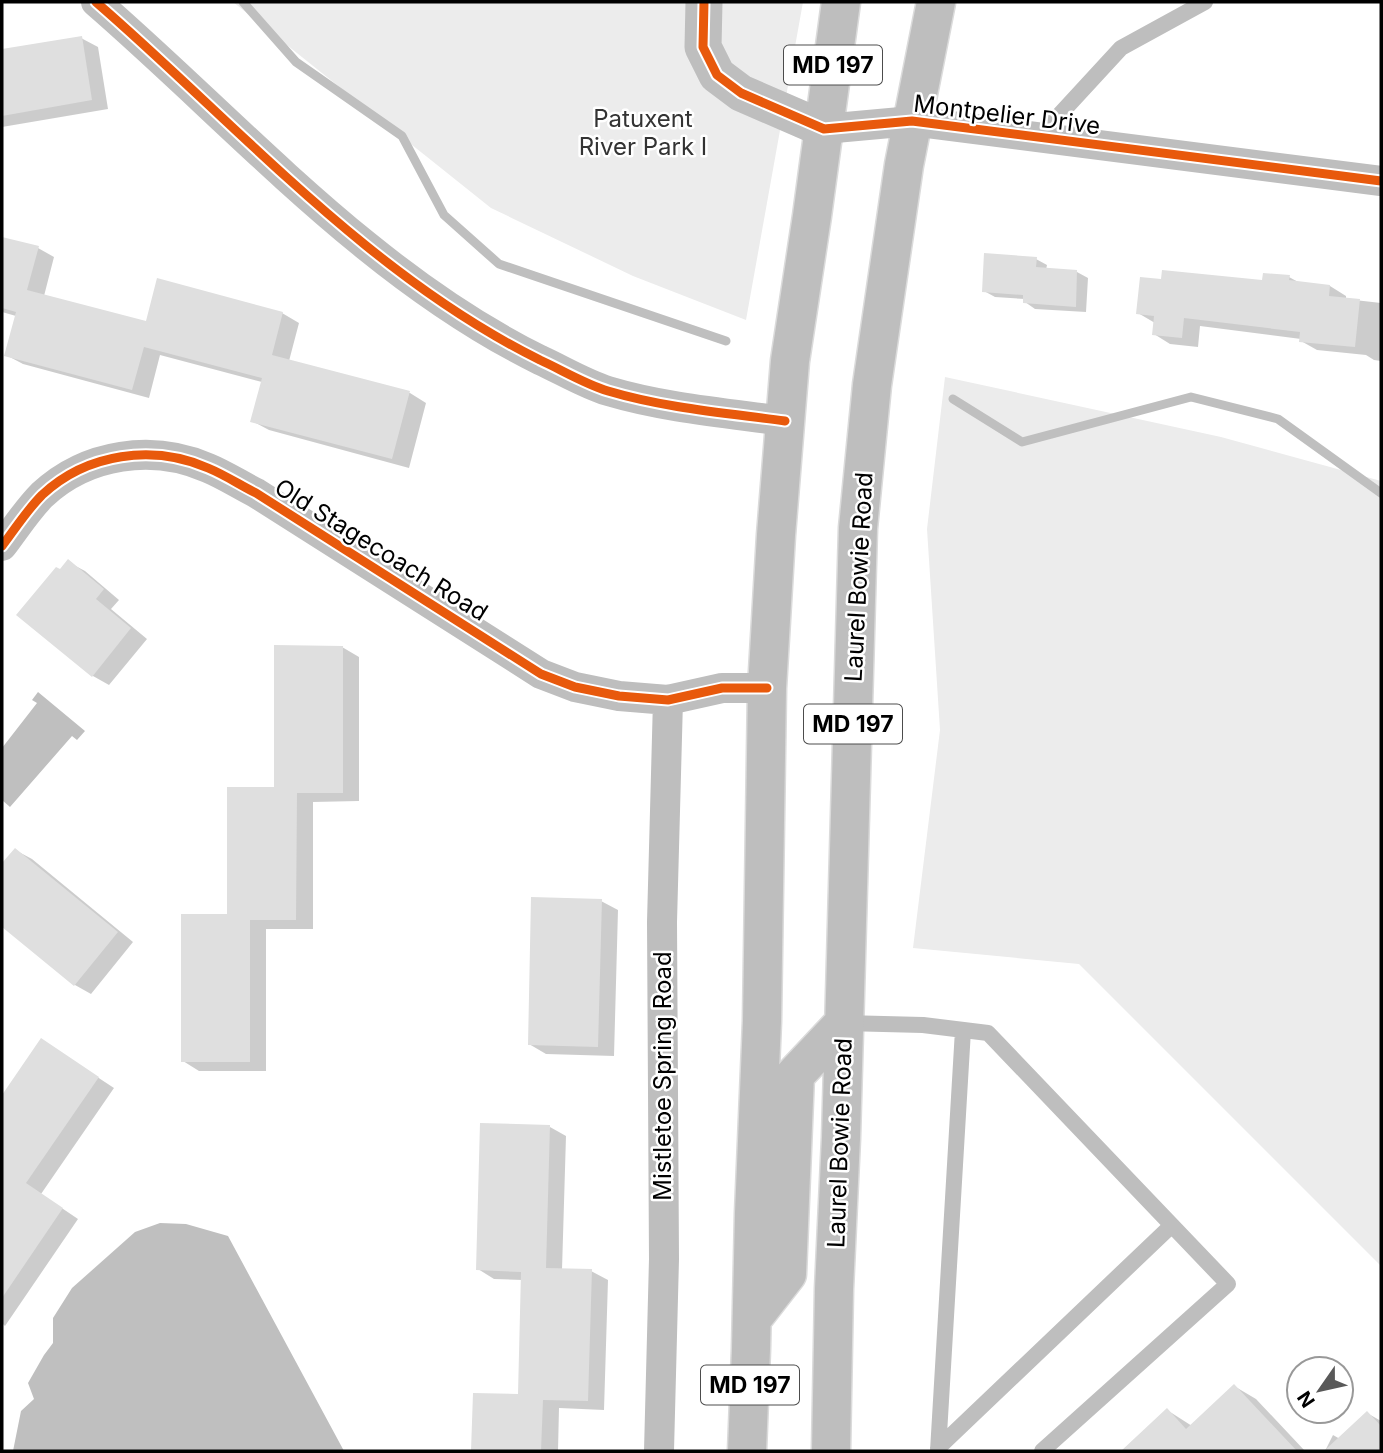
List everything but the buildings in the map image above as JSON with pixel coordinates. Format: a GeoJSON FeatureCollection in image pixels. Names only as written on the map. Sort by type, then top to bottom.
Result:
{"type":"FeatureCollection","features":[{"type":"Feature","properties":{"kind":"main road","name":"MD 197"},"geometry":{"type":"LineString","coordinates":[[747,1451],[762,1021],[767,688],[790,361],[841,2]]}},
{"type":"Feature","properties":{"kind":"main road","name":"Laurel Bowie Road"},"geometry":{"type":"LineString","coordinates":[[831,1451],[858,528],[872,386],[904,164],[936,2]]}},
{"type":"Feature","properties":{"kind":"main road"},"geometry":{"type":"LineString","coordinates":[[752,1319],[787,1274],[795,1075],[844,1023]]}},
{"type":"Feature","properties":{"kind":"street"},"geometry":{"type":"LineString","coordinates":[[96,2],[344,228],[434,297],[505,342],[569,374],[615,393],[685,408],[785,421]]}},
{"type":"Feature","properties":{"kind":"street","name":"Montpelier Drive"},"geometry":{"type":"LineString","coordinates":[[704,2],[703,47],[717,75],[741,93],[824,129],[912,121],[1381,181]]}},
{"type":"Feature","properties":{"kind":"street","name":"Old Stagecoach Road"},"geometry":{"type":"LineString","coordinates":[[2,546],[43,495],[60,481],[85,467],[114,457],[134,454],[181,459],[207,468],[256,493],[541,674],[575,687],[619,696],[668,700],[722,688],[767,688]]}},
{"type":"Feature","properties":{"kind":"street","name":"Mistletoe Spring Road"},"geometry":{"type":"LineString","coordinates":[[659,1451],[664,1259],[662,922],[668,700]]}},
{"type":"Feature","properties":{"kind":"lane"},"geometry":{"type":"LineString","coordinates":[[1039,137],[1121,48],[1205,2]]}},
{"type":"Feature","properties":{"kind":"lane"},"geometry":{"type":"LineString","coordinates":[[844,1023],[923,1025],[988,1033],[1228,1284],[1042,1451]]}},
{"type":"Feature","properties":{"kind":"lane"},"geometry":{"type":"LineString","coordinates":[[938,1450],[963,1030]]}},
{"type":"Feature","properties":{"kind":"lane"},"geometry":{"type":"LineString","coordinates":[[938,1450],[1171,1226]]}},
{"type":"Feature","properties":{"kind":"green space","name":"Patuxent River Park I"},"geometry":{"type":"Polygon","coordinates":[[[233,2],[803,2],[746,320],[633,276],[491,208],[233,2]]]}},
{"type":"Feature","properties":{"kind":"green space"},"geometry":{"type":"Polygon","coordinates":[[[945,377],[1221,437],[1381,481],[1381,1266],[1079,964],[913,948],[940,730],[927,529],[945,377]]]}},
{"type":"Feature","properties":{"kind":"shaded area"},"geometry":{"type":"Polygon","coordinates":[[[38,692],[85,731],[77,740],[72,736],[10,807],[2,800],[2,748],[37,703],[32,700],[38,692]]]}},
{"type":"Feature","properties":{"kind":"shaded area"},"geometry":{"type":"Polygon","coordinates":[[[160,1223],[186,1224],[228,1236],[344,1451],[13,1451],[21,1411],[34,1399],[28,1383],[53,1343],[53,1318],[72,1288],[135,1232],[160,1223]]]}},
{"type":"Feature","properties":{"kind":"waterway"},"geometry":{"type":"LineString","coordinates":[[243,2],[296,62],[402,136],[444,215],[499,264],[726,341]]}},
{"type":"Feature","properties":{"kind":"waterway"},"geometry":{"type":"LineString","coordinates":[[953,399],[1022,442],[1191,397],[1278,419],[1381,493]]}},
{"type":"Feature","properties":{"kind":"cycle path"},"geometry":{"type":"LineString","coordinates":[[96,2],[307,196],[418,286],[477,325],[540,360],[608,391],[673,406],[785,421]]}},
{"type":"Feature","properties":{"kind":"cycle path"},"geometry":{"type":"LineString","coordinates":[[704,2],[703,47],[717,75],[741,93],[824,129],[912,121],[1381,181]]}},
{"type":"Feature","properties":{"kind":"cycle path"},"geometry":{"type":"LineString","coordinates":[[2,546],[42,495],[79,470],[121,457],[165,456],[208,468],[256,493],[541,674],[575,687],[619,696],[668,700],[722,688],[767,688]]}}]}
